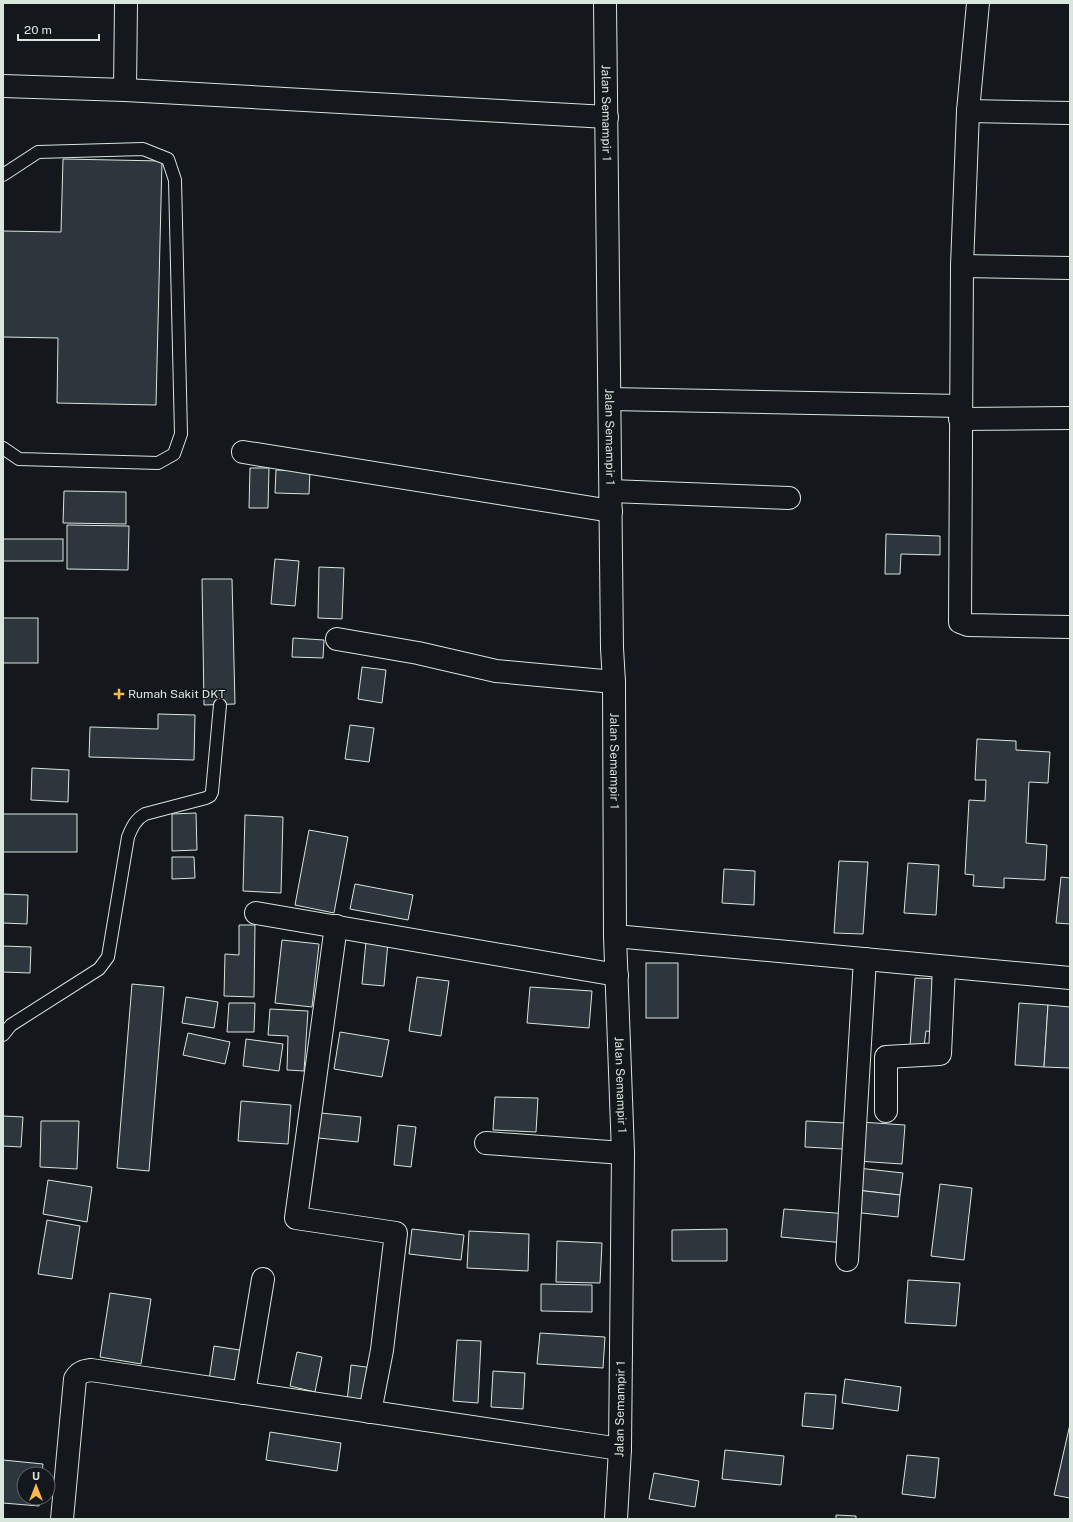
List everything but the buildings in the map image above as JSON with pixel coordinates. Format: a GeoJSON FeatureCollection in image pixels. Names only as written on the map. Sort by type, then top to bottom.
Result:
{"type":"FeatureCollection","features":[{"type":"Feature","properties":{"kind":"street"},"geometry":{"type":"LineString","coordinates":[[125,90],[126,3]]}},
{"type":"Feature","properties":{"kind":"street","name":"Jalan Semampir 1"},"geometry":{"type":"LineString","coordinates":[[606,3],[612,648],[614,682],[615,936],[624,1153],[620,1449],[616,1519]]}},
{"type":"Feature","properties":{"kind":"street"},"geometry":{"type":"LineString","coordinates":[[978,3],[968,111],[962,266],[960,622],[968,625],[1070,627]]}},
{"type":"Feature","properties":{"kind":"street"},"geometry":{"type":"LineString","coordinates":[[3,86],[125,90],[607,117]]}},
{"type":"Feature","properties":{"kind":"street"},"geometry":{"type":"LineString","coordinates":[[968,111],[1070,113]]}},
{"type":"Feature","properties":{"kind":"street"},"geometry":{"type":"LineString","coordinates":[[962,266],[1070,268]]}},
{"type":"Feature","properties":{"kind":"street"},"geometry":{"type":"LineString","coordinates":[[610,398],[1070,418]]}},
{"type":"Feature","properties":{"kind":"street"},"geometry":{"type":"LineString","coordinates":[[243,452],[611,501],[789,498]]}},
{"type":"Feature","properties":{"kind":"street"},"geometry":{"type":"LineString","coordinates":[[337,639],[418,653],[496,671],[614,682]]}},
{"type":"Feature","properties":{"kind":"street"},"geometry":{"type":"LineString","coordinates":[[256,913],[617,975]]}},
{"type":"Feature","properties":{"kind":"street"},"geometry":{"type":"LineString","coordinates":[[336,926],[296,1218],[396,1233],[382,1350],[370,1412]]}},
{"type":"Feature","properties":{"kind":"street"},"geometry":{"type":"LineString","coordinates":[[615,936],[1070,978]]}},
{"type":"Feature","properties":{"kind":"street"},"geometry":{"type":"LineString","coordinates":[[847,1260],[865,959]]}},
{"type":"Feature","properties":{"kind":"street"},"geometry":{"type":"LineString","coordinates":[[886,1111],[886,1057],[940,1054],[944,966]]}},
{"type":"Feature","properties":{"kind":"street"},"geometry":{"type":"LineString","coordinates":[[486,1143],[624,1153]]}},
{"type":"Feature","properties":{"kind":"street"},"geometry":{"type":"LineString","coordinates":[[244,1392],[263,1279]]}},
{"type":"Feature","properties":{"kind":"street"},"geometry":{"type":"LineString","coordinates":[[62,1519],[75,1379],[78,1374],[91,1370],[620,1449]]}},
{"type":"Feature","properties":{"kind":"lane"},"geometry":{"type":"LineString","coordinates":[[3,175],[38,152],[143,149],[168,160],[175,180],[181,434],[174,454],[158,463],[19,459],[3,448]]}},
{"type":"Feature","properties":{"kind":"lane"},"geometry":{"type":"LineString","coordinates":[[3,1035],[11,1025],[99,969],[108,957],[128,836],[138,818],[145,814],[210,796],[212,792],[220,705]]}},
{"type":"Feature","properties":{"kind":"place","name":"Rumah Sakit DKT"},"geometry":{"type":"Point","coordinates":[119,694]}}]}
